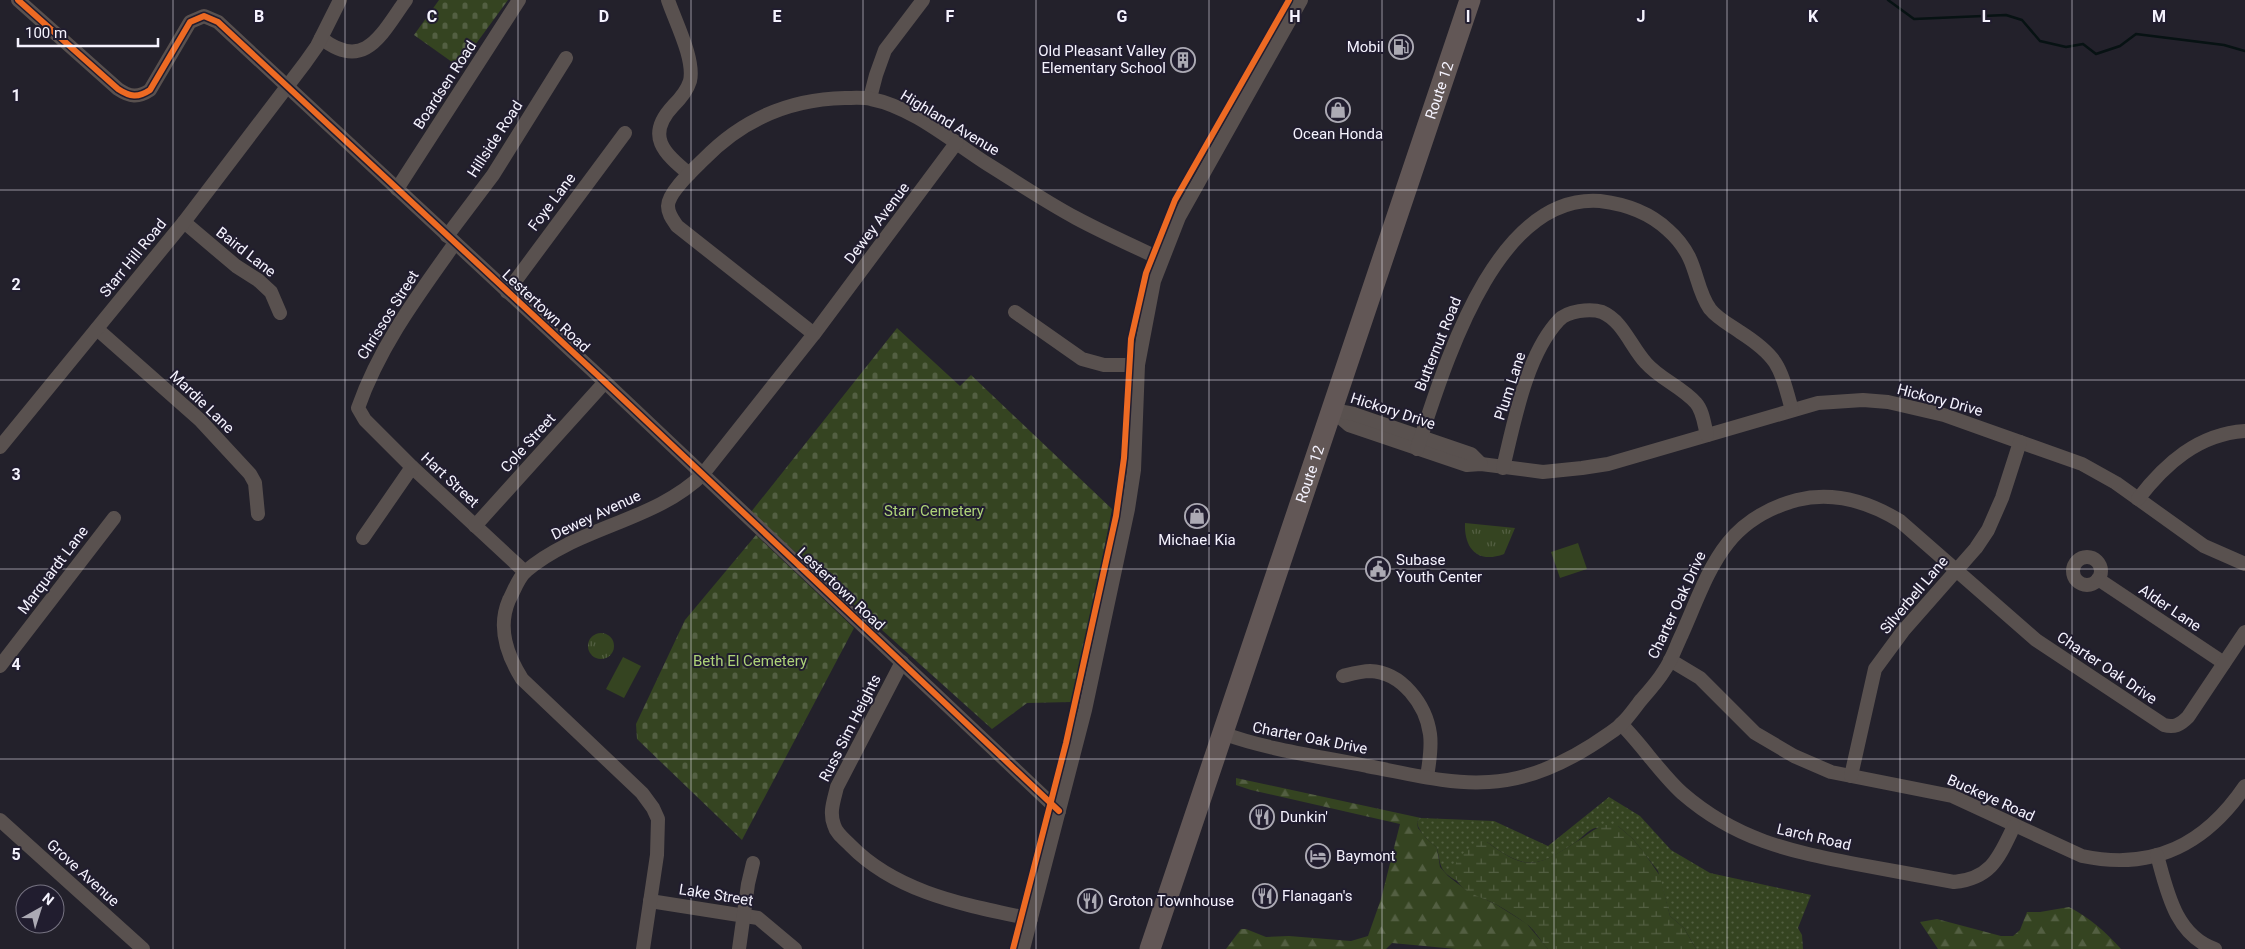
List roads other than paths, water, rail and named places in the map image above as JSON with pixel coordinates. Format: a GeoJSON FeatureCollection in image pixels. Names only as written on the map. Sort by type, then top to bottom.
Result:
{"type":"FeatureCollection","features":[{"type":"Feature","properties":{"kind":"highway","name":"Route 12"},"geometry":{"type":"LineString","coordinates":[[1150,949],[1470,0]]}},
{"type":"Feature","properties":{"kind":"street","name":"Lestertown Road"},"geometry":{"type":"LineString","coordinates":[[18,0],[118,89],[127,95],[135,97],[150,90],[190,22],[204,16],[218,22],[506,292],[605,382],[1059,811]]}},
{"type":"Feature","properties":{"kind":"street","name":"Starr Hill Road"},"geometry":{"type":"LineString","coordinates":[[0,447],[184,222],[321,38],[340,0]]}},
{"type":"Feature","properties":{"kind":"street"},"geometry":{"type":"LineString","coordinates":[[321,38],[342,51],[357,51],[367,48],[375,42],[406,0]]}},
{"type":"Feature","properties":{"kind":"street","name":"Boardsen Road"},"geometry":{"type":"LineString","coordinates":[[397,189],[519,0]]}},
{"type":"Feature","properties":{"kind":"street"},"geometry":{"type":"LineString","coordinates":[[668,0],[690,67],[690,81],[684,94],[665,115],[659,130],[660,145],[669,157],[689,174]]}},
{"type":"Feature","properties":{"kind":"street"},"geometry":{"type":"LineString","coordinates":[[870,98],[885,50],[923,0]]}},
{"type":"Feature","properties":{"kind":"street"},"geometry":{"type":"LineString","coordinates":[[1023,949],[1085,710],[1128,509],[1134,470],[1138,364],[1154,281],[1179,217],[1301,0]]}},
{"type":"Feature","properties":{"kind":"street","name":"Hillside Road"},"geometry":{"type":"LineString","coordinates":[[451,240],[566,58]]}},
{"type":"Feature","properties":{"kind":"street","name":"Highland Avenue"},"geometry":{"type":"LineString","coordinates":[[814,334],[677,226],[669,214],[668,205],[670,196],[689,174],[715,148],[741,128],[772,110],[803,102],[836,98],[870,98],[893,106],[957,142],[975,156],[1076,218],[1161,259]]}},
{"type":"Feature","properties":{"kind":"street","name":"Foye Lane"},"geometry":{"type":"LineString","coordinates":[[506,292],[625,133]]}},
{"type":"Feature","properties":{"kind":"street","name":"Dewey Avenue"},"geometry":{"type":"LineString","coordinates":[[643,949],[657,856],[658,819],[653,808],[642,793],[522,679],[510,659],[503,626],[507,605],[525,572],[565,546],[655,506],[693,484],[814,334],[957,142]]}},
{"type":"Feature","properties":{"kind":"street","name":"Butternut Road"},"geometry":{"type":"LineString","coordinates":[[1419,443],[1461,323],[1471,302],[1493,269],[1537,220],[1563,207],[1594,201],[1623,205],[1640,211],[1668,230],[1688,256],[1710,309],[1722,320],[1761,345],[1776,361],[1792,410]]}},
{"type":"Feature","properties":{"kind":"street","name":"Baird Lane"},"geometry":{"type":"LineString","coordinates":[[184,222],[236,266],[258,280],[271,292],[280,313]]}},
{"type":"Feature","properties":{"kind":"street","name":"Chrissos Street"},"geometry":{"type":"LineString","coordinates":[[358,408],[367,381],[380,356],[451,240]]}},
{"type":"Feature","properties":{"kind":"street","name":"Plum Lane"},"geometry":{"type":"LineString","coordinates":[[1503,468],[1527,380],[1540,348],[1560,319],[1573,313],[1587,310],[1601,312],[1611,318],[1622,328],[1652,370],[1697,403],[1702,413],[1707,435]]}},
{"type":"Feature","properties":{"kind":"street"},"geometry":{"type":"LineString","coordinates":[[1015,312],[1082,359],[1104,365],[1138,364]]}},
{"type":"Feature","properties":{"kind":"street","name":"Mardie Lane"},"geometry":{"type":"LineString","coordinates":[[97,329],[200,420],[250,474],[255,483],[258,514]]}},
{"type":"Feature","properties":{"kind":"street","name":"Cole Street"},"geometry":{"type":"LineString","coordinates":[[475,526],[605,382]]}},
{"type":"Feature","properties":{"kind":"street","name":"Hickory Drive"},"geometry":{"type":"LineString","coordinates":[[1332,410],[1349,425],[1419,443],[1467,465],[1482,464],[1543,472],[1608,464],[1818,403],[1838,400],[1888,402],[1944,415],[2082,464],[2116,483],[2204,546],[2245,564]]}},
{"type":"Feature","properties":{"kind":"street","name":"Hart Street"},"geometry":{"type":"LineString","coordinates":[[358,408],[365,420],[412,467],[525,572]]}},
{"type":"Feature","properties":{"kind":"street"},"geometry":{"type":"LineString","coordinates":[[2138,500],[2172,460],[2199,443],[2230,432],[2245,431]]}},
{"type":"Feature","properties":{"kind":"street","name":"Silverbell Lane"},"geometry":{"type":"LineString","coordinates":[[1851,776],[1875,669],[1988,530],[2002,498],[2020,442]]}},
{"type":"Feature","properties":{"kind":"street"},"geometry":{"type":"LineString","coordinates":[[363,538],[412,467]]}},
{"type":"Feature","properties":{"kind":"street","name":"Charter Oak Drive"},"geometry":{"type":"LineString","coordinates":[[1222,733],[1250,744],[1427,777],[1489,782],[1519,778],[1549,768],[1576,755],[1622,724],[1664,672],[1719,554],[1748,523],[1767,510],[1787,503],[1825,496],[1846,498],[1866,504],[1900,521],[2036,640],[2155,720],[2172,727],[2181,723],[2188,717],[2224,663]]}},
{"type":"Feature","properties":{"kind":"street","name":"Marquardt Lane"},"geometry":{"type":"LineString","coordinates":[[0,666],[114,518]]}},
{"type":"Feature","properties":{"kind":"street","name":"Alder Lane"},"geometry":{"type":"LineString","coordinates":[[2098,579],[2224,663]]}},
{"type":"Feature","properties":{"kind":"street"},"geometry":{"type":"LineString","coordinates":[[2224,663],[2245,632]]}},
{"type":"Feature","properties":{"kind":"street","name":"Buckeye Road"},"geometry":{"type":"LineString","coordinates":[[1670,660],[1700,678],[1744,723],[1767,741],[1811,764],[1831,772],[1952,796],[2062,848],[2095,859],[2124,862],[2143,860],[2173,851],[2200,835],[2220,818],[2245,786]]}},
{"type":"Feature","properties":{"kind":"street","name":"Russ Sim Heights"},"geometry":{"type":"LineString","coordinates":[[902,662],[837,787],[833,803],[832,816],[834,826],[840,836],[871,866],[890,878],[947,900],[1031,919]]}},
{"type":"Feature","properties":{"kind":"street"},"geometry":{"type":"LineString","coordinates":[[1343,676],[1370,671],[1385,675],[1403,684],[1416,699],[1426,717],[1430,734],[1430,759],[1427,777]]}},
{"type":"Feature","properties":{"kind":"street","name":"Larch Road"},"geometry":{"type":"LineString","coordinates":[[1622,724],[1681,792],[1711,815],[1751,837],[1796,852],[1954,882],[1969,880],[1983,874],[1993,865],[2014,826]]}},
{"type":"Feature","properties":{"kind":"street","name":"Grove Avenue"},"geometry":{"type":"LineString","coordinates":[[0,820],[143,949]]}},
{"type":"Feature","properties":{"kind":"street"},"geometry":{"type":"LineString","coordinates":[[2157,856],[2175,914],[2189,932],[2215,949]]}},
{"type":"Feature","properties":{"kind":"street"},"geometry":{"type":"LineString","coordinates":[[739,949],[748,884],[753,863]]}},
{"type":"Feature","properties":{"kind":"street","name":"Lake Street"},"geometry":{"type":"LineString","coordinates":[[650,901],[758,918],[795,949]]}},
{"type":"Feature","properties":{"kind":"waterway"},"geometry":{"type":"LineString","coordinates":[[1888,0],[1914,19],[2006,15],[2022,20],[2040,41],[2066,47],[2083,44],[2096,54],[2120,46],[2136,34],[2224,45],[2245,51]]}},
{"type":"Feature","properties":{"kind":"place","name":"Mobil"},"geometry":{"type":"Point","coordinates":[1401,47]}},
{"type":"Feature","properties":{"kind":"place","name":"Old Pleasant Valley Elementary School"},"geometry":{"type":"Point","coordinates":[1183,60]}},
{"type":"Feature","properties":{"kind":"place","name":"Ocean Honda"},"geometry":{"type":"Point","coordinates":[1338,110]}},
{"type":"Feature","properties":{"kind":"place","name":"Michael Kia"},"geometry":{"type":"Point","coordinates":[1197,516]}},
{"type":"Feature","properties":{"kind":"place","name":"Subase Youth Center"},"geometry":{"type":"Point","coordinates":[1378,569]}},
{"type":"Feature","properties":{"kind":"place","name":"Dunkin'"},"geometry":{"type":"Point","coordinates":[1262,817]}},
{"type":"Feature","properties":{"kind":"place","name":"Baymont"},"geometry":{"type":"Point","coordinates":[1318,856]}},
{"type":"Feature","properties":{"kind":"place","name":"Flanagan's"},"geometry":{"type":"Point","coordinates":[1265,896]}},
{"type":"Feature","properties":{"kind":"place","name":"Groton Townhouse"},"geometry":{"type":"Point","coordinates":[1090,901]}},
{"type":"Feature","properties":{"kind":"park label","name":"Starr Cemetery"},"geometry":{"type":"Point","coordinates":[934,511]}},
{"type":"Feature","properties":{"kind":"park label","name":"Beth El Cemetery"},"geometry":{"type":"Point","coordinates":[750,661]}}]}
